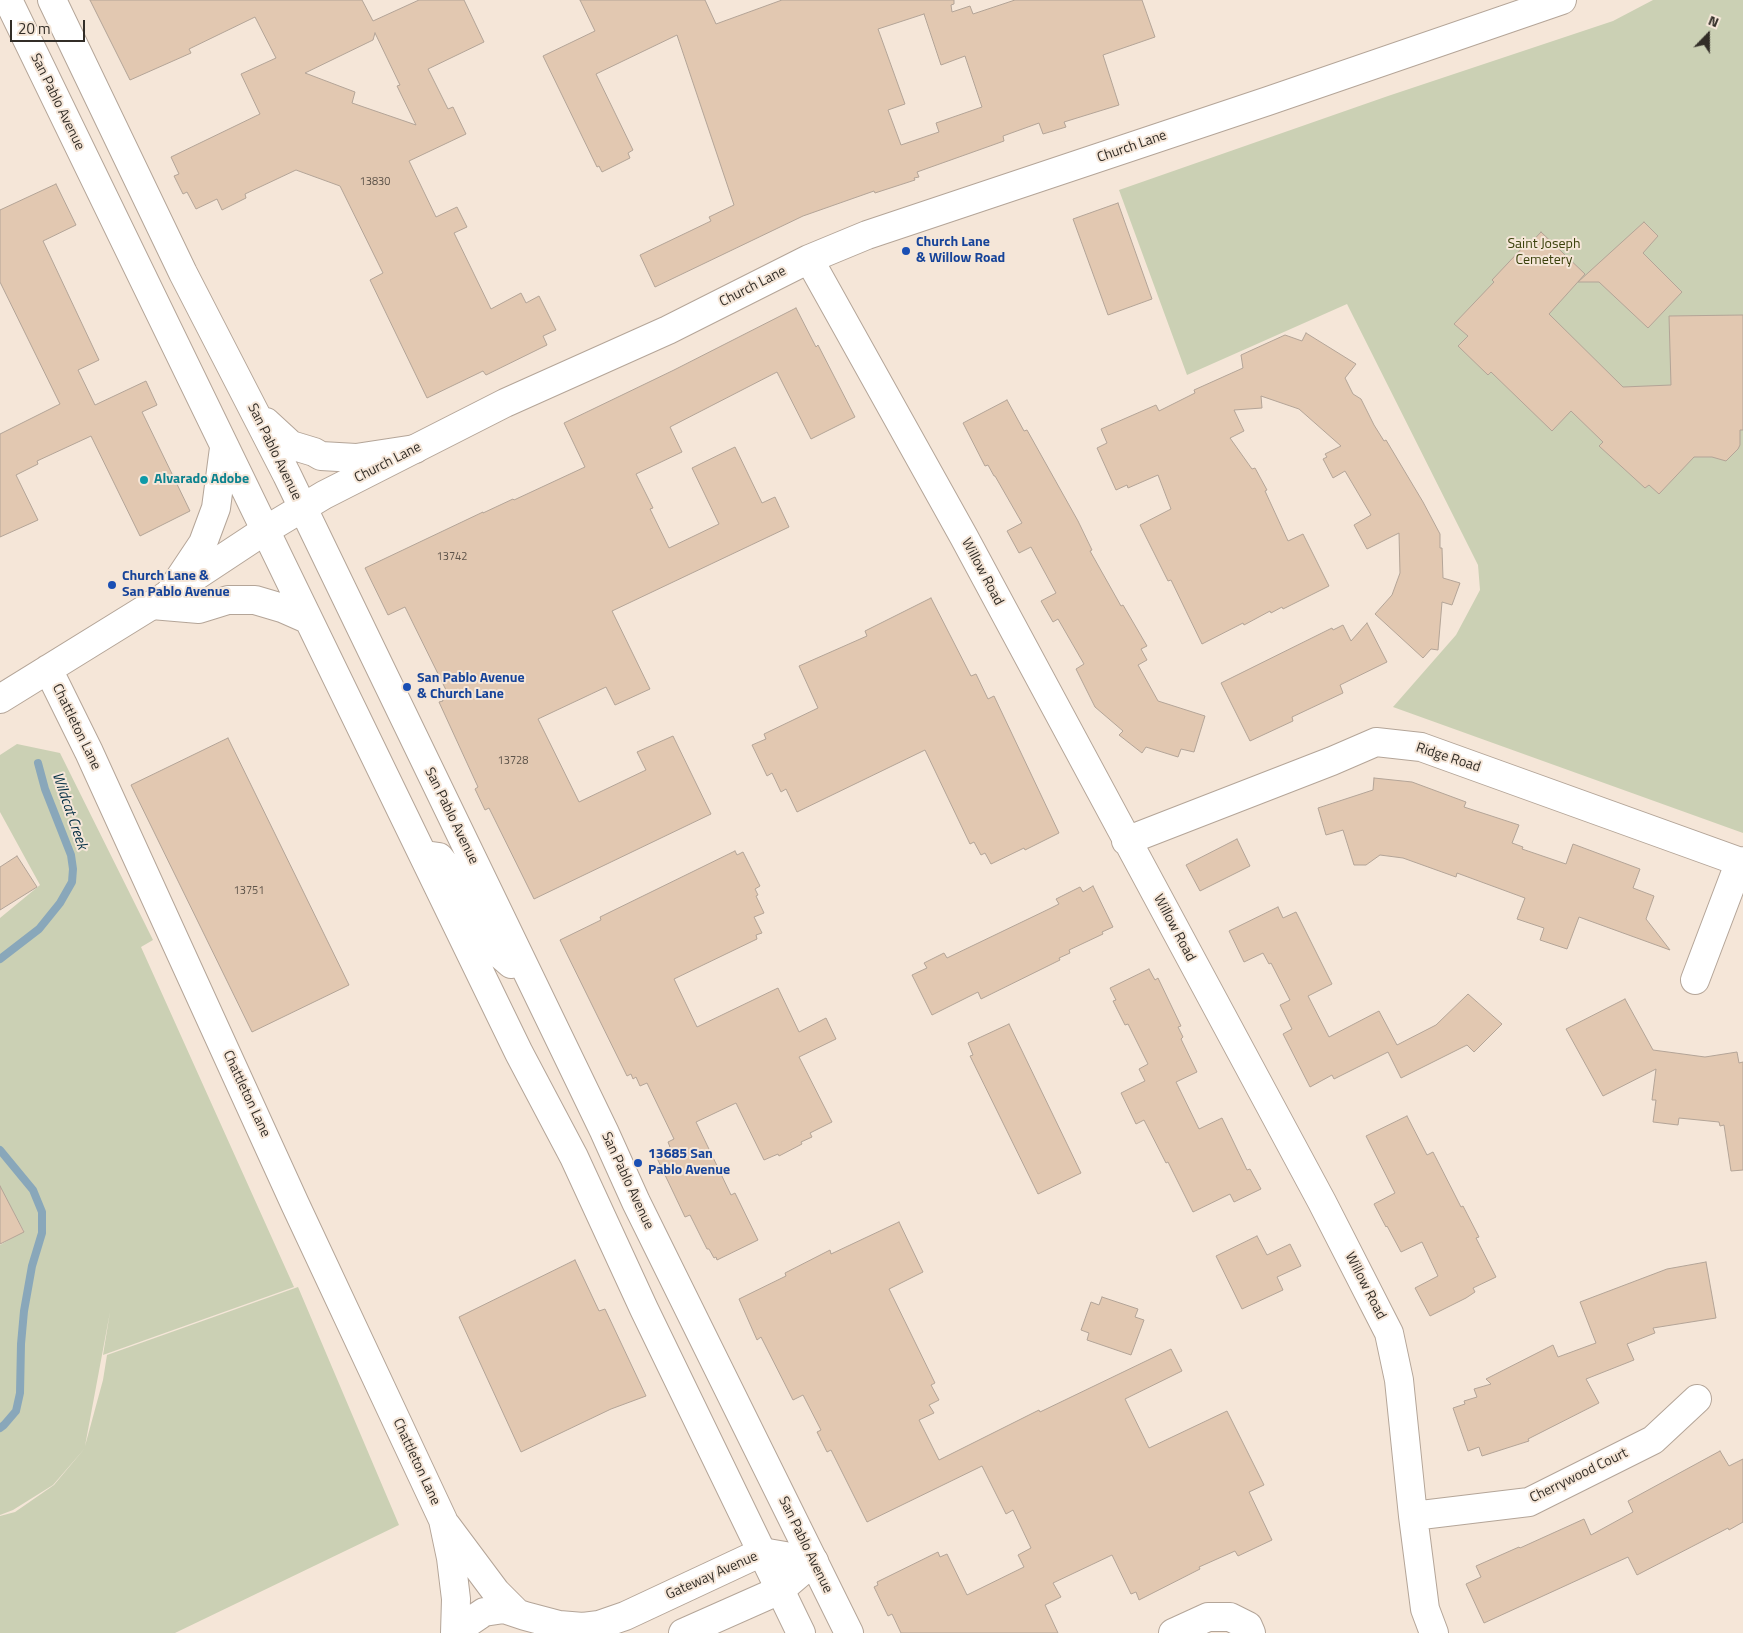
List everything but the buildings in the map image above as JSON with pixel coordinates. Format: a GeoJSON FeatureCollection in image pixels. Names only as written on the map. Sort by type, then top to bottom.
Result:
{"type":"FeatureCollection","features":[{"type":"Feature","properties":{"kind":"street","name":"San Pablo Avenue"},"geometry":{"type":"LineString","coordinates":[[8,0],[224,448],[250,498],[264,531],[519,1053],[574,1156],[644,1310],[801,1633]]}},
{"type":"Feature","properties":{"kind":"street","name":"San Pablo Avenue"},"geometry":{"type":"LineString","coordinates":[[52,0],[183,273],[302,508],[713,1360],[848,1633]]}},
{"type":"Feature","properties":{"kind":"street","name":"Church Lane"},"geometry":{"type":"LineString","coordinates":[[0,699],[302,508],[505,403],[668,330],[809,259],[867,236],[1562,0]]}},
{"type":"Feature","properties":{"kind":"street"},"geometry":{"type":"LineString","coordinates":[[80,149],[90,151],[100,158],[144,247],[152,257],[172,270],[183,273]]}},
{"type":"Feature","properties":{"kind":"street","name":"Willow Road"},"geometry":{"type":"LineString","coordinates":[[809,259],[964,537],[1317,1194],[1389,1333],[1399,1380],[1425,1609],[1434,1633]]}},
{"type":"Feature","properties":{"kind":"street"},"geometry":{"type":"LineString","coordinates":[[255,412],[291,445],[321,456],[356,458],[415,449]]}},
{"type":"Feature","properties":{"kind":"street"},"geometry":{"type":"LineString","coordinates":[[224,448],[216,508],[203,543],[161,598],[199,609],[228,600],[255,600],[282,608],[307,619]]}},
{"type":"Feature","properties":{"kind":"street","name":"Chattleton Lane"},"geometry":{"type":"LineString","coordinates":[[48,669],[89,752],[442,1520],[451,1558],[456,1599],[456,1632]]}},
{"type":"Feature","properties":{"kind":"street","name":"Ridge Road"},"geometry":{"type":"LineString","coordinates":[[1126,841],[1376,742],[1421,747],[1741,862]]}},
{"type":"Feature","properties":{"kind":"street"},"geometry":{"type":"LineString","coordinates":[[422,854],[439,857],[461,885],[496,951],[509,963],[524,967]]}},
{"type":"Feature","properties":{"kind":"street"},"geometry":{"type":"LineString","coordinates":[[1695,980],[1741,862]]}},
{"type":"Feature","properties":{"kind":"street","name":"Cherrywood Court"},"geometry":{"type":"LineString","coordinates":[[1413,1516],[1529,1502],[1653,1440],[1697,1399]]}},
{"type":"Feature","properties":{"kind":"street","name":"Chattleton Lane"},"geometry":{"type":"LineString","coordinates":[[442,1520],[496,1592],[529,1621]]}},
{"type":"Feature","properties":{"kind":"street","name":"Gateway Avenue"},"geometry":{"type":"LineString","coordinates":[[456,1632],[484,1612],[504,1609],[529,1621],[583,1627],[599,1625],[625,1616],[762,1552],[814,1561]]}},
{"type":"Feature","properties":{"kind":"street"},"geometry":{"type":"LineString","coordinates":[[682,1633],[780,1590],[814,1561]]}},
{"type":"Feature","properties":{"kind":"street"},"geometry":{"type":"LineString","coordinates":[[1173,1633],[1208,1617],[1230,1617],[1248,1626],[1251,1633]]}},
{"type":"Feature","properties":{"kind":"green space","name":"Saint Joseph Cemetery"},"geometry":{"type":"Polygon","coordinates":[[[1653,0],[1743,0],[1743,833],[1393,707],[1456,635],[1480,590],[1478,565],[1347,304],[1187,375],[1119,190],[1388,96],[1613,21],[1653,0]]]}},
{"type":"Feature","properties":{"kind":"green space"},"geometry":{"type":"Polygon","coordinates":[[[17,744],[60,753],[153,940],[141,947],[294,1287],[103,1355],[110,1312],[85,1446],[103,1380],[107,1355],[298,1287],[399,1525],[175,1633],[0,1633],[0,1516],[15,1512],[54,1485],[85,1448],[53,1485],[13,1510],[0,1515],[0,1245],[24,1231],[0,1188],[0,918],[40,885],[0,812],[0,755],[17,744]]]}},
{"type":"Feature","properties":{"kind":"waterway","name":"Wildcat Creek"},"geometry":{"type":"LineString","coordinates":[[0,959],[39,929],[60,903],[72,882],[71,855],[45,789],[38,763]]}},
{"type":"Feature","properties":{"kind":"waterway","name":"Wildcat Creek"},"geometry":{"type":"LineString","coordinates":[[0,1150],[33,1190],[42,1212],[42,1233],[32,1266],[24,1311],[20,1393],[16,1411],[0,1428]]}},
{"type":"Feature","properties":{"kind":"place","name":"Church Lane & Willow Road"},"geometry":{"type":"Point","coordinates":[906,251]}},
{"type":"Feature","properties":{"kind":"place","name":"Alvarado Adobe"},"geometry":{"type":"Point","coordinates":[144,480]}},
{"type":"Feature","properties":{"kind":"place","name":"Church Lane & San Pablo Avenue"},"geometry":{"type":"Point","coordinates":[112,585]}},
{"type":"Feature","properties":{"kind":"place","name":"San Pablo Avenue & Church Lane"},"geometry":{"type":"Point","coordinates":[407,687]}},
{"type":"Feature","properties":{"kind":"place","name":"13685 San Pablo Avenue"},"geometry":{"type":"Point","coordinates":[638,1163]}}]}
